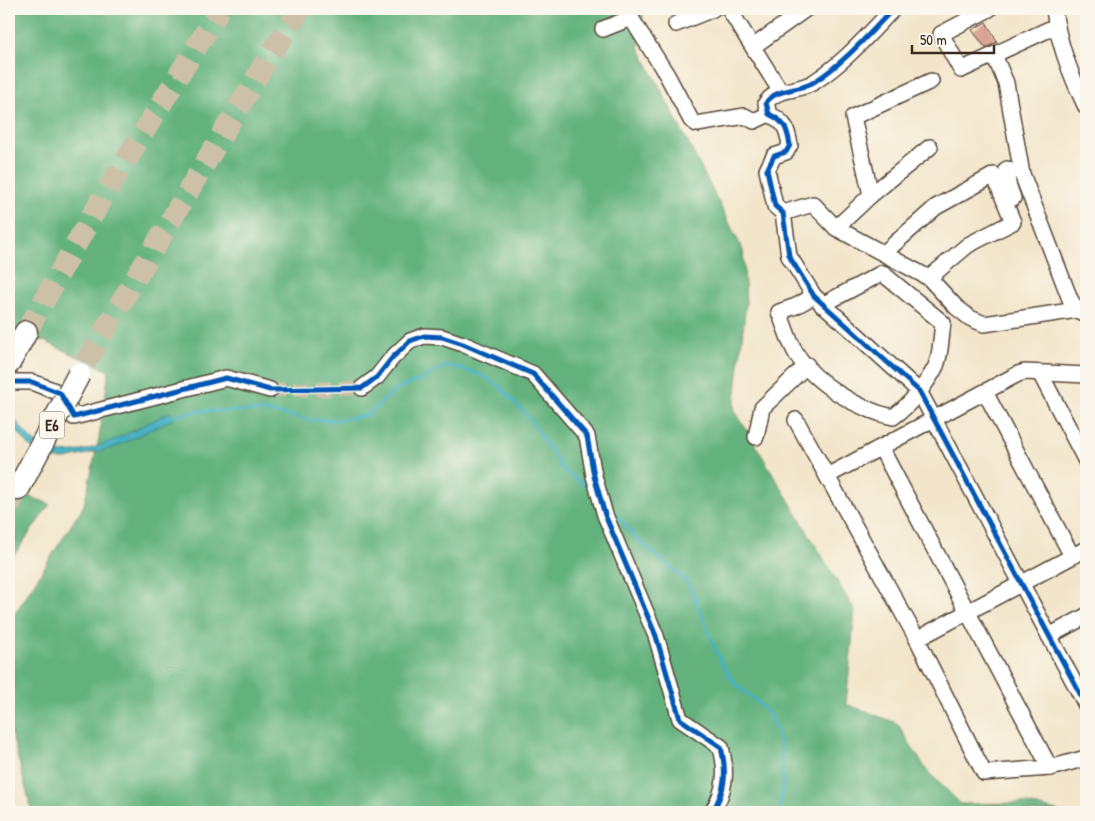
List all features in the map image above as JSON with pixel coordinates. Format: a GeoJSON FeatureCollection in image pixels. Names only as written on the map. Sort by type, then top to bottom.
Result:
{"type":"FeatureCollection","features":[{"type":"Feature","properties":{"kind":"highway"},"geometry":{"type":"LineString","coordinates":[[9,363],[23,337]]}},
{"type":"Feature","properties":{"kind":"highway","name":"E6"},"geometry":{"type":"LineString","coordinates":[[22,482],[82,368]]}},
{"type":"Feature","properties":{"kind":"street"},"geometry":{"type":"LineString","coordinates":[[676,24],[713,9]]}},
{"type":"Feature","properties":{"kind":"street"},"geometry":{"type":"LineString","coordinates":[[729,9],[754,46],[781,92]]}},
{"type":"Feature","properties":{"kind":"street"},"geometry":{"type":"LineString","coordinates":[[754,46],[806,9]]}},
{"type":"Feature","properties":{"kind":"street"},"geometry":{"type":"LineString","coordinates":[[893,9],[846,59],[812,83],[794,91],[781,92],[769,98],[766,103],[769,114],[782,121],[787,127],[790,145],[786,152],[774,156],[767,170],[775,206],[783,213],[789,256],[818,300],[919,391],[1021,584],[1084,695]]}},
{"type":"Feature","properties":{"kind":"street"},"geometry":{"type":"LineString","coordinates":[[988,9],[941,34],[961,70],[1056,26]]}},
{"type":"Feature","properties":{"kind":"street"},"geometry":{"type":"LineString","coordinates":[[1054,9],[1056,26],[1072,76],[1086,107]]}},
{"type":"Feature","properties":{"kind":"street"},"geometry":{"type":"LineString","coordinates":[[603,30],[631,18],[667,75],[691,120],[697,124],[745,116],[754,121],[769,114]]}},
{"type":"Feature","properties":{"kind":"street"},"geometry":{"type":"LineString","coordinates":[[994,55],[1006,83],[1012,146],[1028,193],[1070,299],[1082,312]]}},
{"type":"Feature","properties":{"kind":"street"},"geometry":{"type":"LineString","coordinates":[[871,195],[853,117],[931,81]]}},
{"type":"Feature","properties":{"kind":"street"},"geometry":{"type":"LineString","coordinates":[[836,228],[871,195],[930,147]]}},
{"type":"Feature","properties":{"kind":"street"},"geometry":{"type":"LineString","coordinates":[[929,278],[968,245],[1020,218],[1008,184],[1007,169]]}},
{"type":"Feature","properties":{"kind":"street"},"geometry":{"type":"LineString","coordinates":[[884,253],[936,207],[994,175],[1013,222]]}},
{"type":"Feature","properties":{"kind":"street"},"geometry":{"type":"LineString","coordinates":[[783,213],[813,204],[836,228],[852,239],[884,253],[929,278],[956,307],[970,318],[984,324],[1082,312]]}},
{"type":"Feature","properties":{"kind":"street"},"geometry":{"type":"LineString","coordinates":[[882,273],[943,323],[936,365],[919,391],[900,413],[893,417],[862,407],[826,386],[807,365],[797,355],[779,312],[818,300],[882,273]]}},
{"type":"Feature","properties":{"kind":"street"},"geometry":{"type":"LineString","coordinates":[[362,388],[377,377],[392,358],[410,341],[424,336],[442,337],[533,374],[587,436],[594,476],[605,515],[656,636],[680,719],[722,748],[726,766],[726,782],[712,812]]}},
{"type":"Feature","properties":{"kind":"street"},"geometry":{"type":"LineString","coordinates":[[756,437],[762,408],[807,365]]}},
{"type":"Feature","properties":{"kind":"street"},"geometry":{"type":"LineString","coordinates":[[1040,373],[1086,460]]}},
{"type":"Feature","properties":{"kind":"street"},"geometry":{"type":"LineString","coordinates":[[827,476],[1018,374],[1086,375]]}},
{"type":"Feature","properties":{"kind":"street"},"geometry":{"type":"LineString","coordinates":[[9,382],[32,382],[60,393],[74,417],[226,378],[270,390]]}},
{"type":"Feature","properties":{"kind":"street"},"geometry":{"type":"LineString","coordinates":[[985,392],[1072,556]]}},
{"type":"Feature","properties":{"kind":"street"},"geometry":{"type":"LineString","coordinates":[[796,420],[917,639],[984,772],[1050,768],[1086,758]]}},
{"type":"Feature","properties":{"kind":"street"},"geometry":{"type":"LineString","coordinates":[[881,448],[1050,768]]}},
{"type":"Feature","properties":{"kind":"street"},"geometry":{"type":"LineString","coordinates":[[917,639],[1086,549]]}},
{"type":"Feature","properties":{"kind":"street"},"geometry":{"type":"LineString","coordinates":[[1050,636],[1086,616]]}},
{"type":"Feature","properties":{"kind":"green space"},"geometry":{"type":"Polygon","coordinates":[[[9,9],[644,9],[639,47],[743,250],[746,303],[734,409],[855,611],[846,704],[897,723],[927,771],[961,804],[1023,803],[1061,812],[32,812],[9,724],[9,623],[84,505],[99,438],[109,371],[9,325],[9,9]]]}},
{"type":"Feature","properties":{"kind":"green space"},"geometry":{"type":"Polygon","coordinates":[[[9,489],[50,504],[9,562],[9,489]]]}},
{"type":"Feature","properties":{"kind":"water"},"geometry":{"type":"Polygon","coordinates":[[[9,412],[37,444],[51,451],[68,452],[86,450],[104,444],[170,412],[173,419],[113,448],[66,459],[53,459],[32,449],[9,422],[9,412]]]}},
{"type":"Feature","properties":{"kind":"building"},"geometry":{"type":"Polygon","coordinates":[[[986,22],[997,42],[986,48],[972,30],[986,22]]]}},
{"type":"Feature","properties":{"kind":"waterway"},"geometry":{"type":"LineString","coordinates":[[168,417],[197,411],[263,411],[310,420],[338,420],[367,415],[398,388],[420,380],[445,366],[455,367],[481,375],[499,386],[531,420],[563,470],[593,491]]}},
{"type":"Feature","properties":{"kind":"waterway"},"geometry":{"type":"LineString","coordinates":[[609,506],[638,540],[686,581],[725,669],[735,683],[763,707],[773,722],[780,746],[783,774],[779,812]]}},
{"type":"Feature","properties":{"kind":"tunnel"},"geometry":{"type":"LineString","coordinates":[[26,332],[100,202],[220,9]]}},
{"type":"Feature","properties":{"kind":"tunnel"},"geometry":{"type":"LineString","coordinates":[[85,363],[267,60],[300,9]]}},
{"type":"Feature","properties":{"kind":"tunnel"},"geometry":{"type":"LineString","coordinates":[[270,390],[362,388]]}},
{"type":"Feature","properties":{"kind":"tunnel"},"geometry":{"type":"LineString","coordinates":[[9,506],[18,489]]}},
{"type":"Feature","properties":{"kind":"cycle path"},"geometry":{"type":"LineString","coordinates":[[893,9],[836,66],[814,82],[781,92],[770,98],[766,103],[769,114],[779,120],[784,126],[790,145],[786,152],[774,156],[767,170],[775,206],[783,213],[789,256],[814,296],[919,391],[1086,705]]}},
{"type":"Feature","properties":{"kind":"cycle path"},"geometry":{"type":"LineString","coordinates":[[9,382],[32,382],[60,393],[74,417],[226,378],[270,390],[362,388],[377,377],[392,358],[410,341],[424,336],[442,337],[463,344],[533,374],[587,436],[594,476],[605,515],[656,636],[680,719],[721,747],[724,781],[717,804],[712,812]]}}]}
